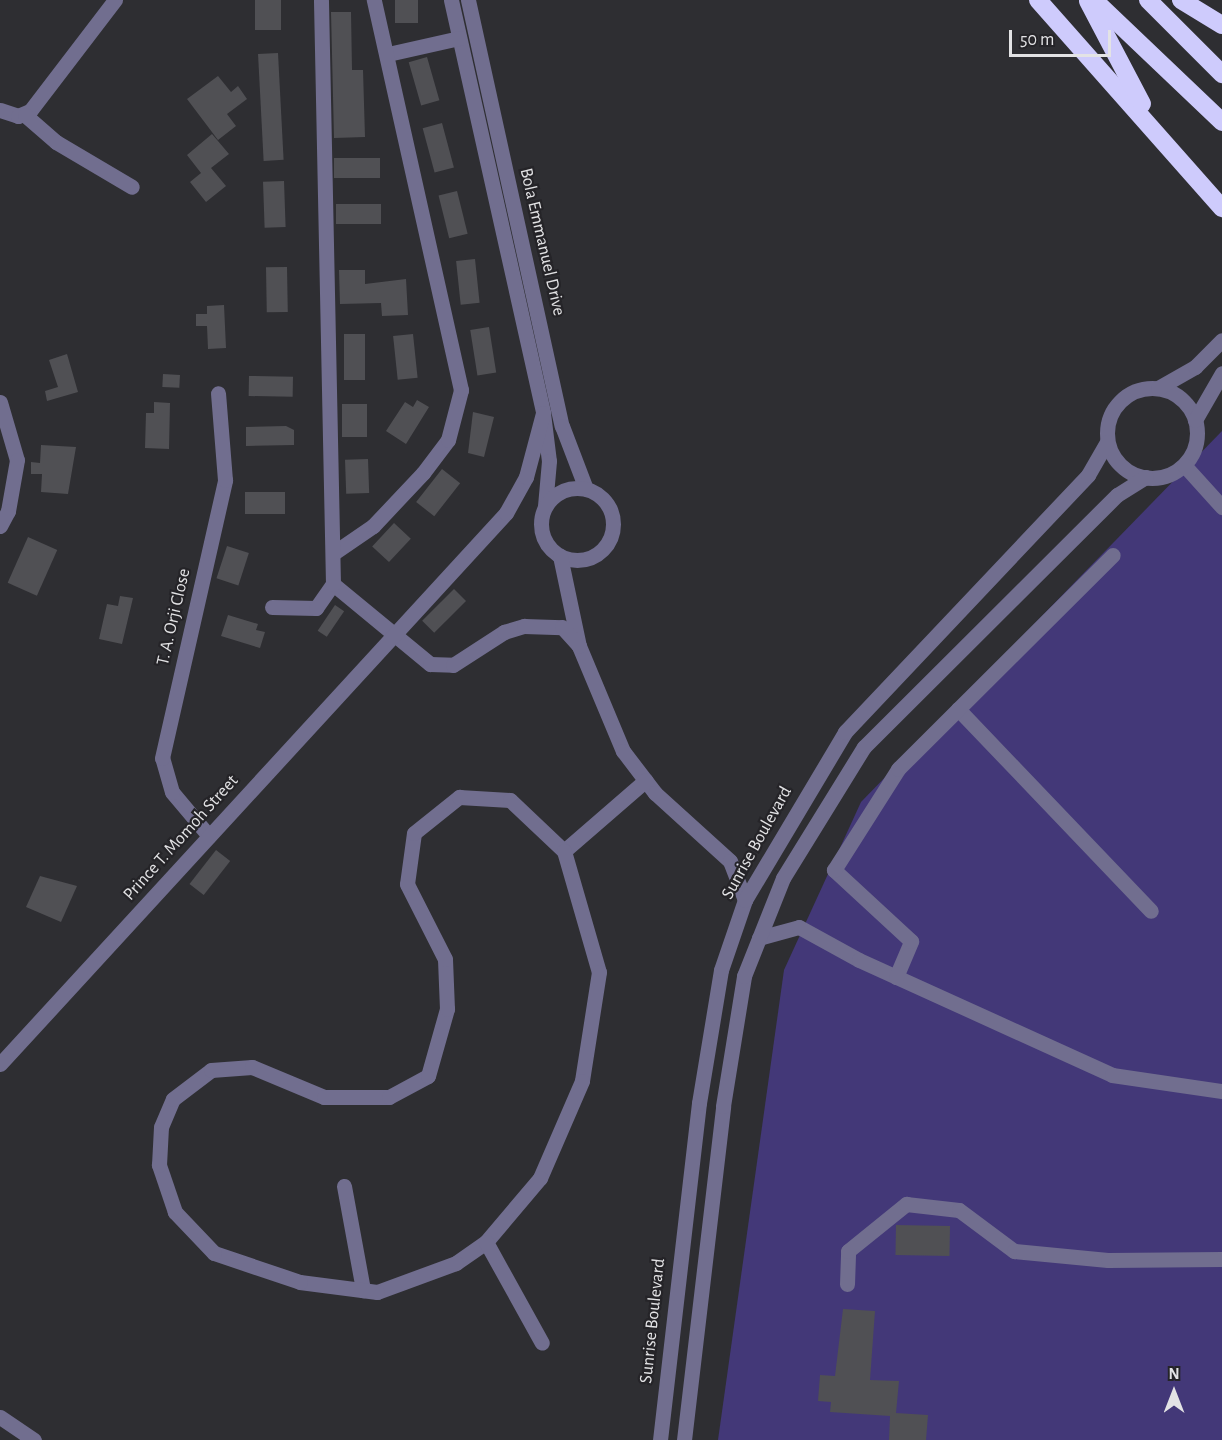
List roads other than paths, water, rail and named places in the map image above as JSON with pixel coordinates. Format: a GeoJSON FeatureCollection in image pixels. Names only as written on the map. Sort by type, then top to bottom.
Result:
{"type":"FeatureCollection","features":[{"type":"Feature","properties":{"kind":"highway"},"geometry":{"type":"LineString","coordinates":[[1038,0],[1152,124],[1222,208]]}},
{"type":"Feature","properties":{"kind":"highway"},"geometry":{"type":"LineString","coordinates":[[1088,0],[1152,124]]}},
{"type":"Feature","properties":{"kind":"highway"},"geometry":{"type":"LineString","coordinates":[[1095,0],[1222,122]]}},
{"type":"Feature","properties":{"kind":"highway"},"geometry":{"type":"LineString","coordinates":[[1148,0],[1222,74]]}},
{"type":"Feature","properties":{"kind":"highway"},"geometry":{"type":"LineString","coordinates":[[1181,0],[1222,25]]}},
{"type":"Feature","properties":{"kind":"street"},"geometry":{"type":"LineString","coordinates":[[25,115],[116,0]]}},
{"type":"Feature","properties":{"kind":"street"},"geometry":{"type":"LineString","coordinates":[[272,607],[306,611],[326,599],[333,584],[335,552],[321,0]]}},
{"type":"Feature","properties":{"kind":"street"},"geometry":{"type":"LineString","coordinates":[[335,552],[373,525],[423,473],[447,440],[459,406],[459,369],[374,0]]}},
{"type":"Feature","properties":{"kind":"street","name":"Bola Emmanuel Drive"},"geometry":{"type":"LineString","coordinates":[[451,0],[543,413],[549,461],[545,506]]}},
{"type":"Feature","properties":{"kind":"street","name":"Bola Emmanuel Drive"},"geometry":{"type":"LineString","coordinates":[[468,0],[562,426],[586,489]]}},
{"type":"Feature","properties":{"kind":"street"},"geometry":{"type":"LineString","coordinates":[[388,54],[459,38]]}},
{"type":"Feature","properties":{"kind":"street"},"geometry":{"type":"LineString","coordinates":[[0,110],[25,115],[56,142],[132,187]]}},
{"type":"Feature","properties":{"kind":"street"},"geometry":{"type":"LineString","coordinates":[[1158,388],[1195,367],[1222,340]]}},
{"type":"Feature","properties":{"kind":"street"},"geometry":{"type":"LineString","coordinates":[[1196,420],[1181,399],[1158,388],[1143,388],[1118,402],[1110,414],[1107,442],[1121,466],[1146,477],[1160,477],[1184,465],[1196,444],[1196,420],[1222,373]]}},
{"type":"Feature","properties":{"kind":"street","name":"T. A. Orji Close"},"geometry":{"type":"LineString","coordinates":[[209,836],[172,792],[162,758],[225,480],[218,393]]}},
{"type":"Feature","properties":{"kind":"street"},"geometry":{"type":"LineString","coordinates":[[0,402],[16,460],[8,511],[0,526]]}},
{"type":"Feature","properties":{"kind":"street","name":"Prince T. Momoh Street"},"geometry":{"type":"LineString","coordinates":[[0,1064],[518,496],[543,413]]}},
{"type":"Feature","properties":{"kind":"street","name":"Sunrise Boulevard"},"geometry":{"type":"LineString","coordinates":[[660,1440],[699,1103],[721,970],[745,900],[845,732],[1088,475],[1107,442]]}},
{"type":"Feature","properties":{"kind":"street"},"geometry":{"type":"LineString","coordinates":[[1184,465],[1222,507]]}},
{"type":"Feature","properties":{"kind":"street"},"geometry":{"type":"LineString","coordinates":[[684,1440],[723,1106],[744,976],[783,878],[864,747],[1118,495],[1146,477]]}},
{"type":"Feature","properties":{"kind":"street"},"geometry":{"type":"LineString","coordinates":[[560,556],[594,556],[610,538],[606,503],[586,489],[562,491],[545,506],[544,539],[560,556],[579,646],[623,751],[646,780],[730,861],[745,900]]}},
{"type":"Feature","properties":{"kind":"street"},"geometry":{"type":"LineString","coordinates":[[896,977],[911,941],[834,870],[898,769],[1113,555]]}},
{"type":"Feature","properties":{"kind":"street"},"geometry":{"type":"LineString","coordinates":[[333,584],[391,637],[418,657],[443,666],[524,626],[561,627],[579,646]]}},
{"type":"Feature","properties":{"kind":"street"},"geometry":{"type":"LineString","coordinates":[[958,709],[1151,911]]}},
{"type":"Feature","properties":{"kind":"street"},"geometry":{"type":"LineString","coordinates":[[564,851],[646,780]]}},
{"type":"Feature","properties":{"kind":"street"},"geometry":{"type":"LineString","coordinates":[[459,797],[510,800],[564,851],[599,972],[582,1080],[540,1178],[486,1242],[456,1263],[377,1292],[300,1282],[214,1253],[175,1212],[159,1165],[161,1127],[173,1099],[212,1070],[252,1067],[324,1097],[389,1097],[428,1076],[447,1009],[446,960],[407,884],[414,833],[459,797]]}},
{"type":"Feature","properties":{"kind":"street"},"geometry":{"type":"LineString","coordinates":[[759,938],[799,927],[896,977],[1112,1075],[1222,1091]]}},
{"type":"Feature","properties":{"kind":"street"},"geometry":{"type":"LineString","coordinates":[[344,1186],[363,1290]]}},
{"type":"Feature","properties":{"kind":"street"},"geometry":{"type":"LineString","coordinates":[[847,1284],[848,1251],[906,1204],[959,1210],[1014,1251],[1108,1260],[1222,1259]]}},
{"type":"Feature","properties":{"kind":"street"},"geometry":{"type":"LineString","coordinates":[[486,1242],[542,1343]]}},
{"type":"Feature","properties":{"kind":"street"},"geometry":{"type":"LineString","coordinates":[[0,1417],[34,1440]]}}]}
